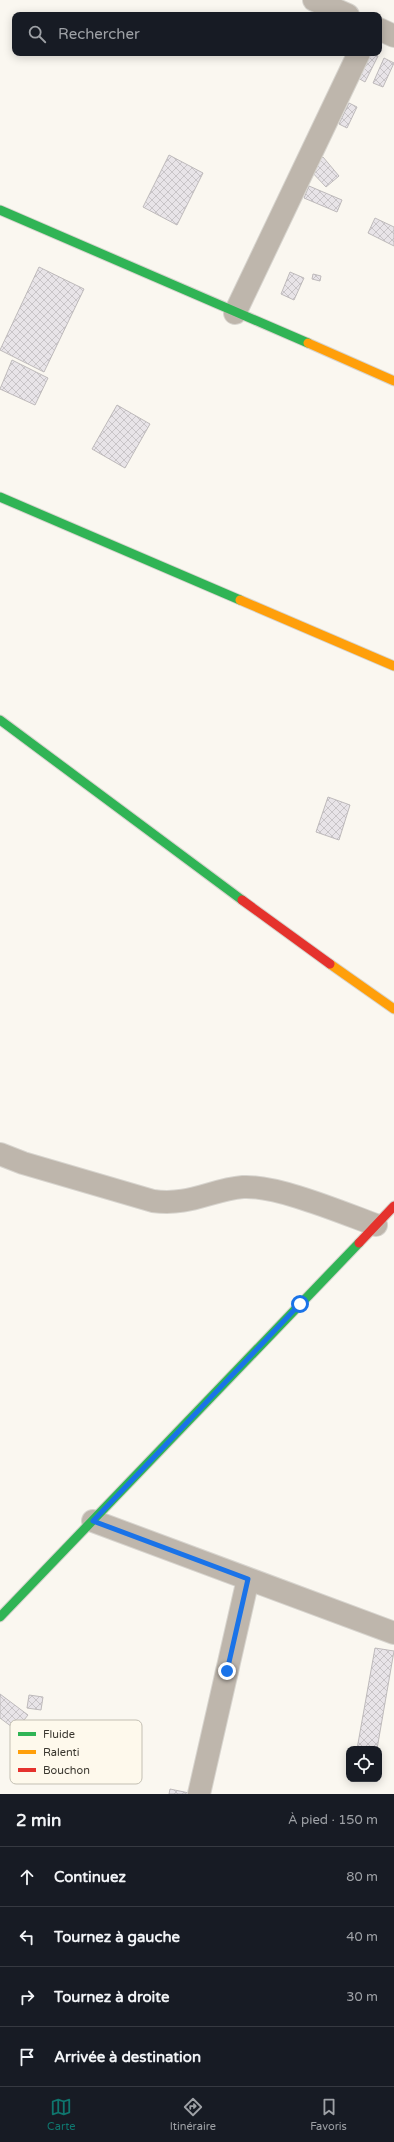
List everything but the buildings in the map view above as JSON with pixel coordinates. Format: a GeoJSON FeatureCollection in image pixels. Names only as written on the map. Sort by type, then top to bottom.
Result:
{"type":"FeatureCollection","features":[{"type":"Feature","properties":{"kind":"street"},"geometry":{"type":"LineString","coordinates":[[314,0],[341,12]]}},
{"type":"Feature","properties":{"kind":"street"},"geometry":{"type":"LineString","coordinates":[[382,30],[394,36]]}},
{"type":"Feature","properties":{"kind":"street"},"geometry":{"type":"LineString","coordinates":[[235,313],[358,56]]}},
{"type":"Feature","properties":{"kind":"street"},"geometry":{"type":"LineString","coordinates":[[0,210],[394,381]]}},
{"type":"Feature","properties":{"kind":"street"},"geometry":{"type":"LineString","coordinates":[[0,497],[394,666]]}},
{"type":"Feature","properties":{"kind":"street"},"geometry":{"type":"LineString","coordinates":[[0,720],[297,940],[394,1009]]}},
{"type":"Feature","properties":{"kind":"street"},"geometry":{"type":"LineString","coordinates":[[0,1154],[23,1163],[153,1201],[169,1203],[186,1201],[243,1187],[255,1188],[279,1192],[376,1225]]}},
{"type":"Feature","properties":{"kind":"street"},"geometry":{"type":"LineString","coordinates":[[0,1617],[394,1206]]}},
{"type":"Feature","properties":{"kind":"street"},"geometry":{"type":"LineString","coordinates":[[93,1521],[394,1633]]}},
{"type":"Feature","properties":{"kind":"street"},"geometry":{"type":"LineString","coordinates":[[198,1794],[248,1579]]}},
{"type":"Feature","properties":{"kind":"traffic: fast"},"geometry":{"type":"LineString","coordinates":[[0,210],[308,343]]}},
{"type":"Feature","properties":{"kind":"traffic: fast"},"geometry":{"type":"LineString","coordinates":[[0,497],[240,600]]}},
{"type":"Feature","properties":{"kind":"traffic: fast"},"geometry":{"type":"LineString","coordinates":[[0,720],[242,900]]}},
{"type":"Feature","properties":{"kind":"traffic: fast"},"geometry":{"type":"LineString","coordinates":[[0,1617],[359,1243]]}},
{"type":"Feature","properties":{"kind":"traffic: slow"},"geometry":{"type":"LineString","coordinates":[[308,343],[394,381]]}},
{"type":"Feature","properties":{"kind":"traffic: slow"},"geometry":{"type":"LineString","coordinates":[[240,600],[394,666]]}},
{"type":"Feature","properties":{"kind":"traffic: slow"},"geometry":{"type":"LineString","coordinates":[[330,964],[394,1009]]}},
{"type":"Feature","properties":{"kind":"traffic: jam"},"geometry":{"type":"LineString","coordinates":[[242,900],[330,964]]}},
{"type":"Feature","properties":{"kind":"traffic: jam"},"geometry":{"type":"LineString","coordinates":[[359,1243],[394,1206]]}},
{"type":"Feature","properties":{"kind":"route"},"geometry":{"type":"LineString","coordinates":[[227,1671],[248,1579],[93,1521],[300,1304]]}}]}
